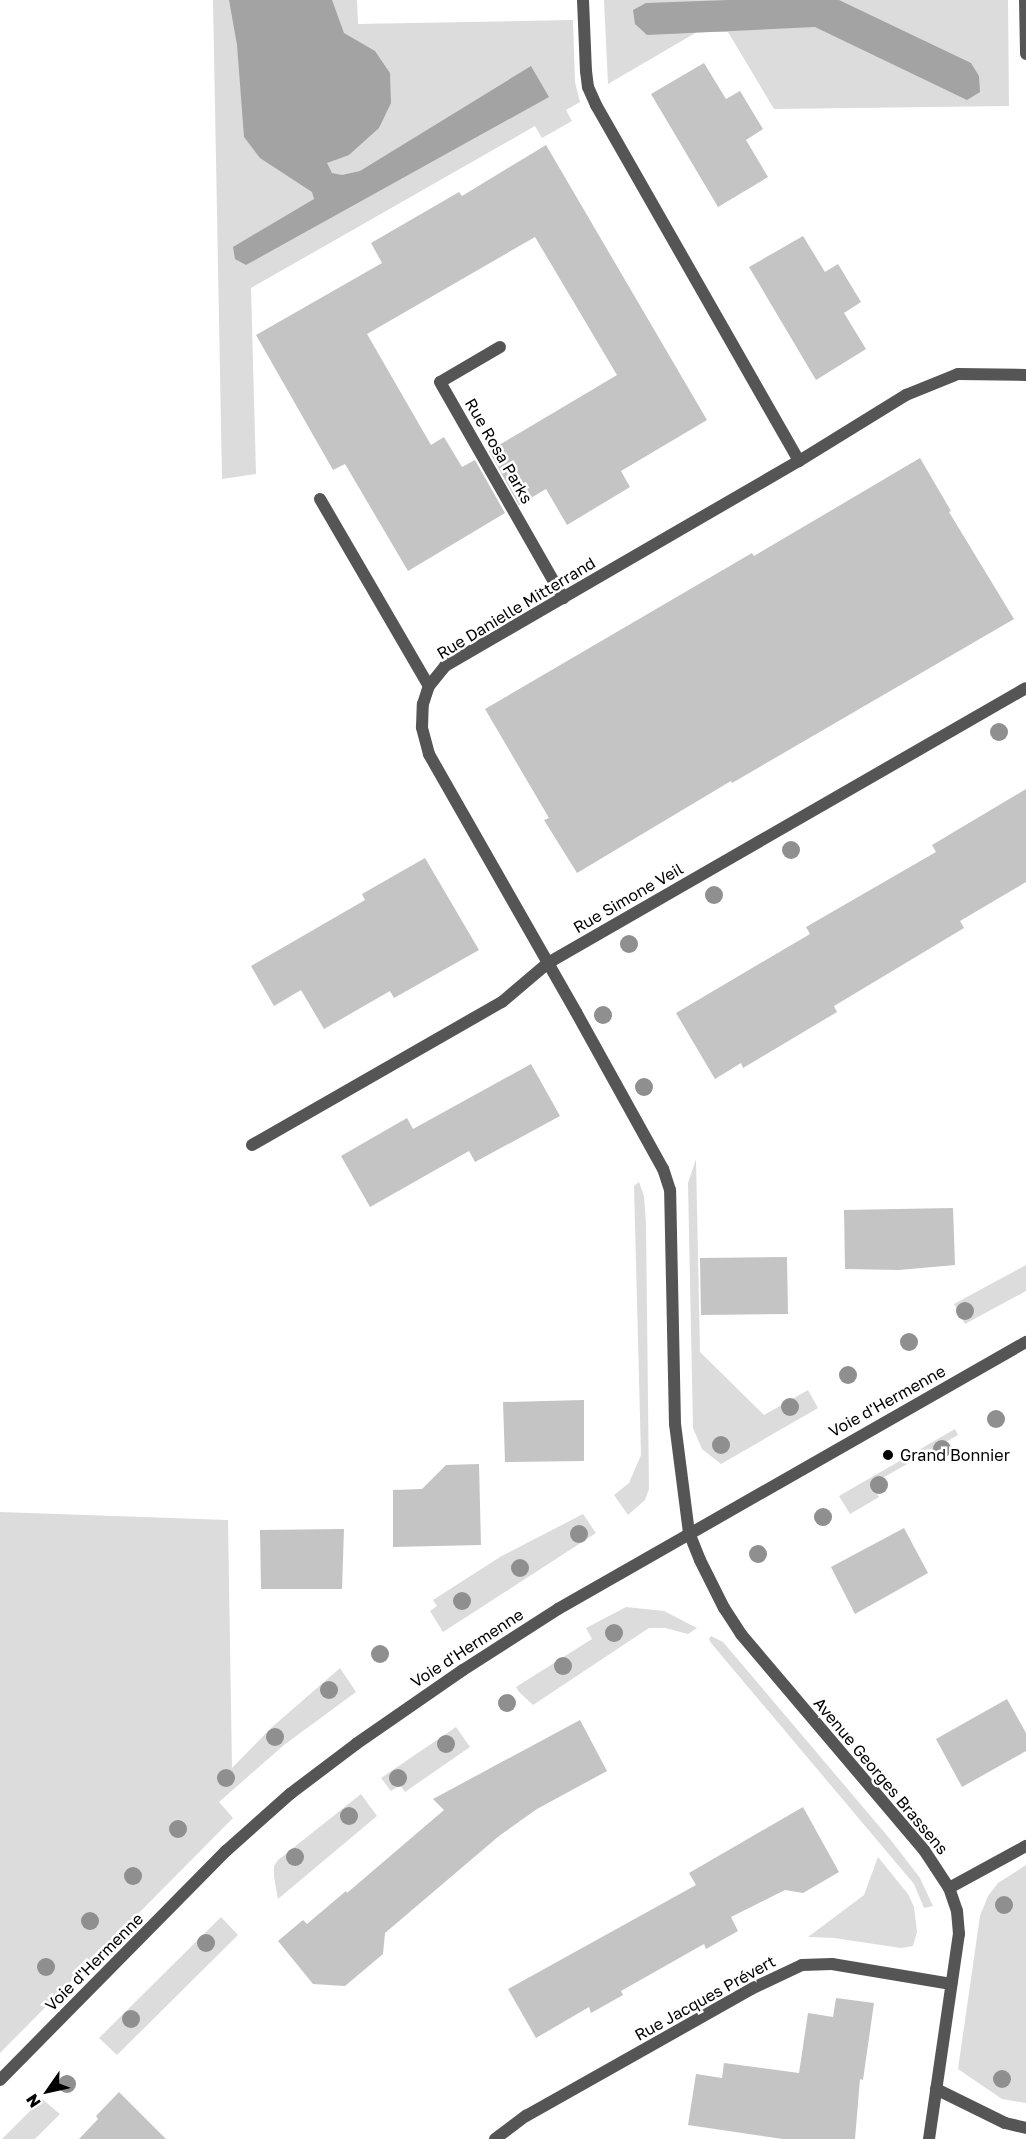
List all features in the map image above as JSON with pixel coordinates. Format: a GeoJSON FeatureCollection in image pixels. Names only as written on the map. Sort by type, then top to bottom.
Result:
{"type":"FeatureCollection","features":[{"type":"Feature","properties":{"kind":"street"},"geometry":{"type":"LineString","coordinates":[[584,0],[586,71],[588,87],[596,105],[799,461]]}},
{"type":"Feature","properties":{"kind":"street"},"geometry":{"type":"LineString","coordinates":[[1025,0],[1026,54]]}},
{"type":"Feature","properties":{"kind":"street","name":"Rue Rosa Parks"},"geometry":{"type":"LineString","coordinates":[[500,347],[440,382],[563,598]]}},
{"type":"Feature","properties":{"kind":"street","name":"Rue Danielle Mitterrand"},"geometry":{"type":"LineString","coordinates":[[548,963],[429,753],[422,727],[423,704],[429,686],[445,666],[799,461],[869,416],[934,383],[968,373],[1026,375]]}},
{"type":"Feature","properties":{"kind":"street"},"geometry":{"type":"LineString","coordinates":[[320,499],[429,686]]}},
{"type":"Feature","properties":{"kind":"street","name":"Rue Simone Veil"},"geometry":{"type":"LineString","coordinates":[[252,1145],[502,1002],[548,963],[1026,688]]}},
{"type":"Feature","properties":{"kind":"street","name":"Avenue Georges Brassens"},"geometry":{"type":"LineString","coordinates":[[548,963],[663,1169],[670,1190],[675,1424],[689,1533],[711,1584],[741,1634],[924,1850],[949,1888],[957,1911],[959,1934],[929,2139]]}},
{"type":"Feature","properties":{"kind":"street","name":"Voie d'Hermenne"},"geometry":{"type":"LineString","coordinates":[[0,2080],[226,1851],[312,1776],[523,1630],[1026,1342]]}},
{"type":"Feature","properties":{"kind":"street"},"geometry":{"type":"LineString","coordinates":[[949,1888],[1026,1846]]}},
{"type":"Feature","properties":{"kind":"street","name":"Rue Jacques Prévert"},"geometry":{"type":"LineString","coordinates":[[495,2139],[526,2116],[751,1989],[802,1965],[832,1964],[951,1984]]}},
{"type":"Feature","properties":{"kind":"street"},"geometry":{"type":"LineString","coordinates":[[936,2090],[1005,2123],[1026,2128]]}},
{"type":"Feature","properties":{"kind":"shaded area"},"geometry":{"type":"Polygon","coordinates":[[[213,0],[357,0],[358,24],[573,20],[575,82],[580,102],[566,110],[572,121],[542,138],[535,126],[251,288],[256,474],[222,479],[213,0]]]}},
{"type":"Feature","properties":{"kind":"shaded area"},"geometry":{"type":"Polygon","coordinates":[[[229,0],[332,0],[344,33],[375,51],[390,73],[391,103],[379,128],[349,155],[327,163],[332,173],[342,175],[360,171],[531,66],[549,97],[246,265],[235,259],[233,247],[314,199],[312,192],[260,158],[244,137],[237,45],[229,0]]]}},
{"type":"Feature","properties":{"kind":"shaded area"},"geometry":{"type":"Polygon","coordinates":[[[604,0],[1008,0],[1009,106],[774,109],[728,32],[697,32],[608,84],[604,0]]]}},
{"type":"Feature","properties":{"kind":"shaded area"},"geometry":{"type":"Polygon","coordinates":[[[839,0],[971,63],[979,76],[980,92],[967,100],[815,27],[647,35],[635,24],[633,10],[646,3],[839,0]]]}},
{"type":"Feature","properties":{"kind":"shaded area"},"geometry":{"type":"Polygon","coordinates":[[[696,1159],[700,1352],[764,1415],[808,1390],[818,1408],[721,1464],[702,1449],[693,1428],[688,1183],[696,1159]]]}},
{"type":"Feature","properties":{"kind":"shaded area"},"geometry":{"type":"Polygon","coordinates":[[[639,1182],[644,1196],[646,1223],[649,1489],[645,1500],[628,1515],[614,1495],[629,1483],[641,1455],[634,1186],[639,1182]]]}},
{"type":"Feature","properties":{"kind":"shaded area"},"geometry":{"type":"Polygon","coordinates":[[[1026,1265],[1026,1291],[965,1324],[954,1304],[1026,1265]]]}},
{"type":"Feature","properties":{"kind":"shaded area"},"geometry":{"type":"Polygon","coordinates":[[[955,1429],[958,1435],[872,1484],[879,1497],[850,1514],[839,1496],[955,1429]]]}},
{"type":"Feature","properties":{"kind":"shaded area"},"geometry":{"type":"Polygon","coordinates":[[[0,1512],[228,1520],[232,1768],[271,1728],[340,1668],[356,1692],[284,1745],[219,1802],[233,1818],[0,2053],[0,1512]]]}},
{"type":"Feature","properties":{"kind":"shaded area"},"geometry":{"type":"Polygon","coordinates":[[[583,1514],[596,1533],[443,1632],[430,1611],[437,1606],[433,1600],[500,1557],[583,1514]]]}},
{"type":"Feature","properties":{"kind":"shaded area"},"geometry":{"type":"Polygon","coordinates":[[[626,1607],[664,1611],[697,1628],[688,1634],[665,1628],[649,1628],[533,1705],[519,1692],[516,1687],[592,1639],[586,1628],[626,1607]]]}},
{"type":"Feature","properties":{"kind":"shaded area"},"geometry":{"type":"Polygon","coordinates":[[[711,1636],[723,1642],[890,1839],[920,1878],[933,1906],[924,1908],[914,1884],[711,1643],[709,1639],[711,1636]]]}},
{"type":"Feature","properties":{"kind":"shaded area"},"geometry":{"type":"Polygon","coordinates":[[[456,1727],[470,1747],[405,1792],[400,1785],[391,1791],[381,1778],[456,1727]]]}},
{"type":"Feature","properties":{"kind":"shaded area"},"geometry":{"type":"Polygon","coordinates":[[[361,1794],[377,1816],[278,1899],[274,1866],[278,1860],[361,1794]]]}},
{"type":"Feature","properties":{"kind":"shaded area"},"geometry":{"type":"Polygon","coordinates":[[[878,1857],[908,1894],[914,1907],[917,1932],[913,1946],[901,1948],[834,1938],[808,1937],[864,1895],[878,1857]]]}},
{"type":"Feature","properties":{"kind":"shaded area"},"geometry":{"type":"Polygon","coordinates":[[[1026,1865],[1026,2103],[1002,2099],[958,2069],[980,1916],[988,1896],[998,1883],[1026,1865]]]}},
{"type":"Feature","properties":{"kind":"shaded area"},"geometry":{"type":"Polygon","coordinates":[[[221,1917],[238,1935],[117,2055],[99,2038],[221,1917]]]}},
{"type":"Feature","properties":{"kind":"shaded area"},"geometry":{"type":"Polygon","coordinates":[[[42,2099],[60,2114],[35,2139],[2,2139],[42,2099]]]}},
{"type":"Feature","properties":{"kind":"building"},"geometry":{"type":"Polygon","coordinates":[[[704,63],[726,99],[740,91],[763,129],[746,140],[768,177],[718,207],[651,94],[704,63]]]}},
{"type":"Feature","properties":{"kind":"building"},"geometry":{"type":"Polygon","coordinates":[[[546,145],[707,420],[621,471],[630,487],[567,525],[546,489],[519,505],[489,451],[617,375],[535,237],[367,334],[431,445],[444,437],[462,467],[475,460],[505,513],[408,571],[345,464],[333,470],[256,335],[382,263],[371,243],[459,192],[462,196],[546,145]]]}},
{"type":"Feature","properties":{"kind":"building"},"geometry":{"type":"Polygon","coordinates":[[[803,236],[825,272],[838,264],[861,302],[844,313],[866,349],[816,380],[749,267],[803,236]]]}},
{"type":"Feature","properties":{"kind":"building"},"geometry":{"type":"Polygon","coordinates":[[[920,458],[951,511],[949,512],[1014,619],[732,783],[731,781],[577,873],[544,820],[549,818],[485,709],[752,553],[754,556],[920,458]]]}},
{"type":"Feature","properties":{"kind":"building"},"geometry":{"type":"Polygon","coordinates":[[[1026,789],[1026,882],[960,921],[964,928],[834,1006],[837,1012],[743,1068],[741,1063],[715,1079],[676,1013],[810,934],[806,927],[936,852],[932,845],[1026,789]]]}},
{"type":"Feature","properties":{"kind":"building"},"geometry":{"type":"Polygon","coordinates":[[[425,858],[479,950],[394,998],[390,991],[324,1029],[301,990],[274,1006],[251,966],[365,900],[362,894],[425,858]]]}},
{"type":"Feature","properties":{"kind":"building"},"geometry":{"type":"Polygon","coordinates":[[[531,1064],[560,1116],[475,1162],[469,1151],[370,1207],[341,1156],[407,1118],[413,1129],[531,1064]]]}},
{"type":"Feature","properties":{"kind":"building"},"geometry":{"type":"Polygon","coordinates":[[[953,1208],[955,1265],[899,1270],[845,1269],[844,1210],[953,1208]]]}},
{"type":"Feature","properties":{"kind":"building"},"geometry":{"type":"Polygon","coordinates":[[[787,1257],[788,1314],[701,1315],[700,1258],[787,1257]]]}},
{"type":"Feature","properties":{"kind":"building"},"geometry":{"type":"Polygon","coordinates":[[[584,1400],[584,1461],[505,1462],[503,1402],[584,1400]]]}},
{"type":"Feature","properties":{"kind":"building"},"geometry":{"type":"Polygon","coordinates":[[[479,1464],[481,1545],[393,1547],[393,1490],[422,1489],[446,1465],[479,1464]]]}},
{"type":"Feature","properties":{"kind":"building"},"geometry":{"type":"Polygon","coordinates":[[[904,1528],[928,1573],[855,1614],[831,1567],[904,1528]]]}},
{"type":"Feature","properties":{"kind":"building"},"geometry":{"type":"Polygon","coordinates":[[[344,1529],[342,1589],[261,1589],[260,1530],[344,1529]]]}},
{"type":"Feature","properties":{"kind":"building"},"geometry":{"type":"Polygon","coordinates":[[[1007,1699],[1026,1733],[1026,1751],[962,1787],[936,1739],[1007,1699]]]}},
{"type":"Feature","properties":{"kind":"building"},"geometry":{"type":"Polygon","coordinates":[[[580,1720],[607,1771],[537,1809],[499,1836],[385,1933],[383,1954],[345,1986],[313,1984],[278,1941],[303,1920],[307,1924],[346,1891],[347,1893],[444,1810],[433,1799],[580,1720]]]}},
{"type":"Feature","properties":{"kind":"building"},"geometry":{"type":"Polygon","coordinates":[[[803,1807],[839,1872],[803,1893],[785,1890],[731,1917],[738,1931],[706,1949],[704,1944],[621,1991],[623,1995],[591,2013],[589,2007],[536,2038],[508,1989],[696,1885],[689,1873],[803,1807]]]}},
{"type":"Feature","properties":{"kind":"building"},"geometry":{"type":"Polygon","coordinates":[[[836,1998],[874,2003],[863,2080],[860,2079],[855,2139],[783,2139],[688,2125],[696,2074],[722,2078],[724,2063],[799,2073],[808,2013],[833,2017],[836,1998]]]}},
{"type":"Feature","properties":{"kind":"building"},"geometry":{"type":"Polygon","coordinates":[[[119,2092],[166,2139],[79,2139],[98,2119],[96,2116],[119,2092]]]}},
{"type":"Feature","properties":{"kind":"place","name":"Grand Bonnier"},"geometry":{"type":"Point","coordinates":[888,1455]}}]}
